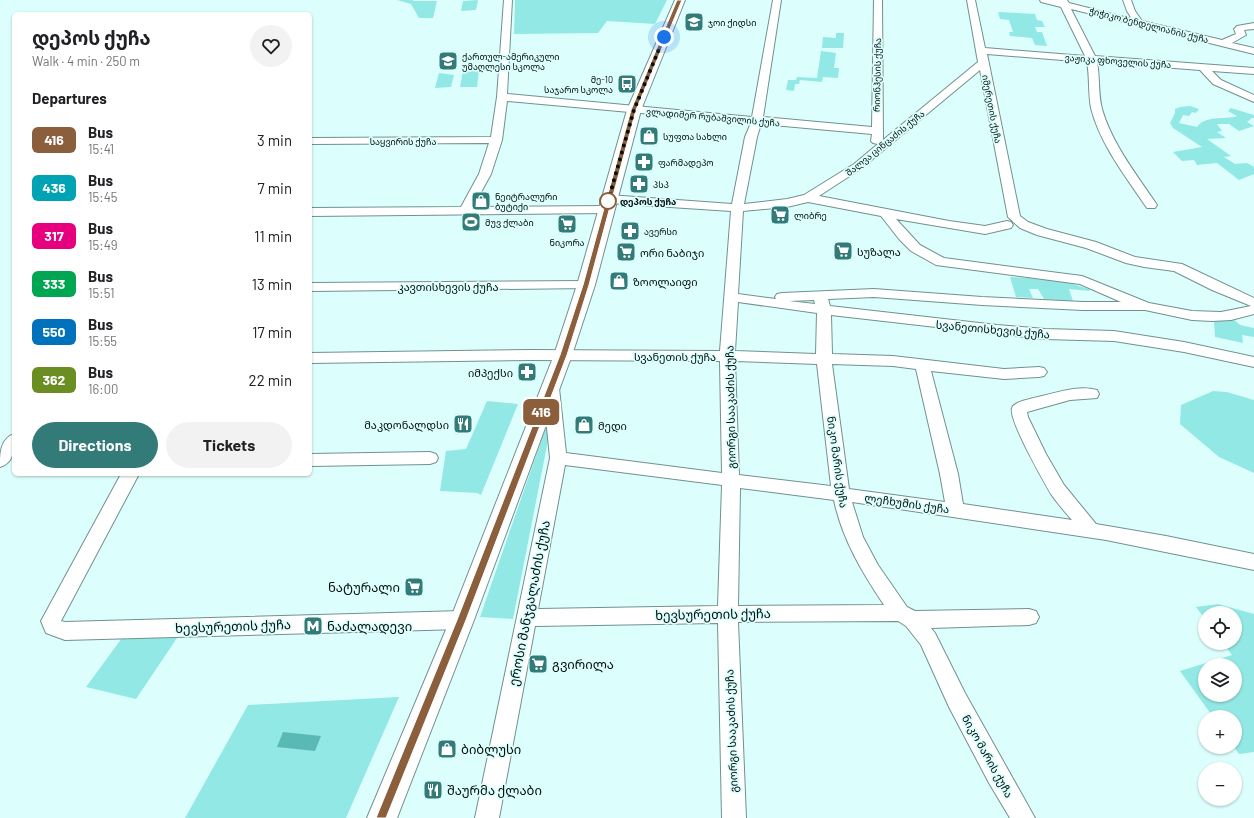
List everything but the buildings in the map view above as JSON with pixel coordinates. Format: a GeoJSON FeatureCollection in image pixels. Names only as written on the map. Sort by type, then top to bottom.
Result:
{"type":"FeatureCollection","features":[{"type":"Feature","properties":{"kind":"main road"},"geometry":{"type":"LineString","coordinates":[[382,818],[462,620],[551,388],[586,285],[634,110],[680,0]]}},
{"type":"Feature","properties":{"kind":"street"},"geometry":{"type":"LineString","coordinates":[[465,211],[484,174],[496,140],[502,97],[508,0]]}},
{"type":"Feature","properties":{"kind":"street","name":"გიორგი სააკაძის ქუჩა"},"geometry":{"type":"LineString","coordinates":[[734,818],[728,614],[730,480],[727,356],[737,208],[751,137],[757,120],[777,0]]}},
{"type":"Feature","properties":{"kind":"street","name":"რიონჰესის ქუჩა"},"geometry":{"type":"LineString","coordinates":[[877,150],[878,0]]}},
{"type":"Feature","properties":{"kind":"street","name":"იმერეთის ქუჩა"},"geometry":{"type":"LineString","coordinates":[[971,0],[1011,221]]}},
{"type":"Feature","properties":{"kind":"street","name":"ჭიჭიკო ბენდელიანის ქუჩა"},"geometry":{"type":"LineString","coordinates":[[1044,0],[1064,2],[1139,23],[1254,51]]}},
{"type":"Feature","properties":{"kind":"street"},"geometry":{"type":"LineString","coordinates":[[1127,0],[1131,11],[1139,23]]}},
{"type":"Feature","properties":{"kind":"street"},"geometry":{"type":"LineString","coordinates":[[1064,2],[1092,58],[1094,93],[1097,109],[1102,123],[1123,163],[1151,205]]}},
{"type":"Feature","properties":{"kind":"street"},"geometry":{"type":"LineString","coordinates":[[1224,43],[1241,35],[1240,28],[1254,26]]}},
{"type":"Feature","properties":{"kind":"street","name":"ვაჟიკა ფხოველის ქუჩა"},"geometry":{"type":"LineString","coordinates":[[981,51],[1254,71]]}},
{"type":"Feature","properties":{"kind":"street","name":"შალვა ცინცაძის ქუჩა"},"geometry":{"type":"LineString","coordinates":[[607,204],[737,208],[787,203],[808,198],[853,170],[983,63]]}},
{"type":"Feature","properties":{"kind":"street"},"geometry":{"type":"LineString","coordinates":[[1202,67],[1217,82],[1254,99]]}},
{"type":"Feature","properties":{"kind":"street","name":"ვლადიმერ რუბაშვილის ქუჩა"},"geometry":{"type":"LineString","coordinates":[[502,97],[876,131]]}},
{"type":"Feature","properties":{"kind":"street","name":"საყვირის ქუჩა"},"geometry":{"type":"LineString","coordinates":[[312,141],[496,140]]}},
{"type":"Feature","properties":{"kind":"street"},"geometry":{"type":"LineString","coordinates":[[808,198],[886,214],[985,230],[1011,221],[1024,224],[1042,232],[1091,245],[1131,260],[1177,267],[1254,303]]}},
{"type":"Feature","properties":{"kind":"street"},"geometry":{"type":"LineString","coordinates":[[312,212],[465,211],[607,204]]}},
{"type":"Feature","properties":{"kind":"street"},"geometry":{"type":"LineString","coordinates":[[886,214],[907,241],[924,256],[941,262],[1082,280],[1100,286],[1145,306],[1192,316],[1212,318],[1230,316],[1254,310]]}},
{"type":"Feature","properties":{"kind":"street","name":"კავთისხევის ქუჩა"},"geometry":{"type":"LineString","coordinates":[[312,287],[586,285]]}},
{"type":"Feature","properties":{"kind":"street"},"geometry":{"type":"LineString","coordinates":[[822,304],[874,294],[982,302],[1083,306],[1145,306]]}},
{"type":"Feature","properties":{"kind":"street","name":"სვანეთისხევის ქუჩა"},"geometry":{"type":"LineString","coordinates":[[732,297],[822,304],[1036,334],[1113,336],[1195,349],[1254,362]]}},
{"type":"Feature","properties":{"kind":"street","name":"ნიკო მარის ქუჩა"},"geometry":{"type":"LineString","coordinates":[[822,304],[824,358],[841,494],[845,512],[854,537],[871,570],[906,617],[928,639],[957,700],[997,775],[1023,818]]}},
{"type":"Feature","properties":{"kind":"street","name":"სვანეთის ქუჩა"},"geometry":{"type":"LineString","coordinates":[[312,358],[563,355],[727,356],[893,361],[1004,374],[1039,372]]}},
{"type":"Feature","properties":{"kind":"street"},"geometry":{"type":"LineString","coordinates":[[922,364],[949,474],[955,510]]}},
{"type":"Feature","properties":{"kind":"street","name":"ეროსი მანჯგალაძის ქუჩა"},"geometry":{"type":"LineString","coordinates":[[487,818],[558,458],[551,388]]}},
{"type":"Feature","properties":{"kind":"street"},"geometry":{"type":"LineString","coordinates":[[1091,394],[1070,395],[1025,406],[1019,409],[1022,423],[1058,490],[1091,531]]}},
{"type":"Feature","properties":{"kind":"street"},"geometry":{"type":"LineString","coordinates":[[0,461],[12,443]]}},
{"type":"Feature","properties":{"kind":"street"},"geometry":{"type":"LineString","coordinates":[[312,460],[430,458]]}},
{"type":"Feature","properties":{"kind":"street","name":"ლეჩხუმის ქუჩა"},"geometry":{"type":"LineString","coordinates":[[558,458],[955,510],[1091,531],[1216,553],[1254,562]]}},
{"type":"Feature","properties":{"kind":"street","name":"ხევსურეთის ქუჩა"},"geometry":{"type":"LineString","coordinates":[[129,476],[51,621],[53,627],[65,631],[462,620]]}},
{"type":"Feature","properties":{"kind":"street","name":"ხევსურეთის ქუჩა"},"geometry":{"type":"LineString","coordinates":[[527,618],[728,614],[906,617],[1029,616]]}},
{"type":"Feature","properties":{"kind":"shaded area"},"geometry":{"type":"Polygon","coordinates":[[[397,0],[437,1],[433,18],[419,18],[411,4],[397,0]]]}},
{"type":"Feature","properties":{"kind":"shaded area"},"geometry":{"type":"Polygon","coordinates":[[[478,0],[476,10],[461,11],[463,1],[478,0]]]}},
{"type":"Feature","properties":{"kind":"shaded area"},"geometry":{"type":"Polygon","coordinates":[[[515,0],[667,0],[655,24],[607,21],[598,33],[514,34],[515,0]]]}},
{"type":"Feature","properties":{"kind":"shaded area"},"geometry":{"type":"Polygon","coordinates":[[[998,12],[1035,14],[1037,20],[1042,21],[1045,27],[1035,27],[1037,32],[1042,32],[1047,46],[1035,45],[1032,38],[1010,36],[1009,32],[1013,32],[1009,20],[1000,19],[998,12]]]}},
{"type":"Feature","properties":{"kind":"shaded area"},"geometry":{"type":"Polygon","coordinates":[[[836,33],[844,33],[843,48],[822,48],[823,37],[836,38],[836,33]]]}},
{"type":"Feature","properties":{"kind":"shaded area"},"geometry":{"type":"Polygon","coordinates":[[[821,51],[836,53],[834,68],[839,68],[838,78],[823,77],[822,82],[800,80],[799,84],[795,84],[794,91],[786,90],[788,80],[796,80],[797,77],[817,78],[821,51]]]}},
{"type":"Feature","properties":{"kind":"shaded area"},"geometry":{"type":"Polygon","coordinates":[[[463,71],[479,71],[477,87],[460,87],[463,71]]]}},
{"type":"Feature","properties":{"kind":"shaded area"},"geometry":{"type":"Polygon","coordinates":[[[439,73],[454,75],[451,87],[435,88],[439,73]]]}},
{"type":"Feature","properties":{"kind":"shaded area"},"geometry":{"type":"Polygon","coordinates":[[[1190,106],[1199,109],[1196,113],[1192,112],[1189,116],[1183,115],[1179,123],[1197,127],[1201,123],[1210,119],[1237,116],[1228,111],[1231,108],[1254,115],[1254,118],[1247,122],[1254,126],[1239,131],[1229,124],[1217,124],[1222,131],[1217,132],[1226,138],[1207,139],[1231,156],[1224,157],[1235,164],[1247,163],[1254,167],[1254,174],[1239,180],[1217,163],[1197,165],[1194,160],[1182,161],[1173,152],[1202,147],[1173,128],[1170,123],[1175,113],[1175,109],[1190,106]]]}},
{"type":"Feature","properties":{"kind":"shaded area"},"geometry":{"type":"Polygon","coordinates":[[[1010,277],[1060,280],[1089,289],[1090,291],[1069,289],[1073,301],[1044,299],[1038,289],[1029,289],[1033,298],[1016,297],[1010,277]]]}},
{"type":"Feature","properties":{"kind":"shaded area"},"geometry":{"type":"Polygon","coordinates":[[[1232,318],[1240,325],[1254,328],[1254,337],[1242,335],[1243,343],[1215,337],[1214,322],[1232,318]]]}},
{"type":"Feature","properties":{"kind":"shaded area"},"geometry":{"type":"Polygon","coordinates":[[[1213,391],[1227,392],[1254,400],[1254,473],[1219,457],[1180,424],[1181,405],[1213,391]]]}},
{"type":"Feature","properties":{"kind":"shaded area"},"geometry":{"type":"Polygon","coordinates":[[[487,401],[518,404],[481,495],[477,493],[440,491],[446,451],[466,449],[487,401]]]}},
{"type":"Feature","properties":{"kind":"shaded area"},"geometry":{"type":"Polygon","coordinates":[[[547,424],[551,425],[513,619],[480,617],[547,424]]]}},
{"type":"Feature","properties":{"kind":"shaded area"},"geometry":{"type":"Polygon","coordinates":[[[1218,604],[1225,606],[1203,606],[1218,604]]]}},
{"type":"Feature","properties":{"kind":"shaded area"},"geometry":{"type":"Polygon","coordinates":[[[1242,611],[1254,614],[1254,752],[1242,754],[1242,710],[1208,710],[1202,702],[1242,702],[1242,658],[1222,658],[1232,655],[1228,650],[1242,650],[1242,611]]]}},
{"type":"Feature","properties":{"kind":"shaded area"},"geometry":{"type":"Polygon","coordinates":[[[179,635],[136,699],[86,687],[122,638],[179,635]]]}},
{"type":"Feature","properties":{"kind":"shaded area"},"geometry":{"type":"Polygon","coordinates":[[[1198,665],[1198,696],[1180,671],[1198,665]]]}},
{"type":"Feature","properties":{"kind":"shaded area"},"geometry":{"type":"Polygon","coordinates":[[[399,697],[346,818],[185,818],[248,705],[399,697]]]}},
{"type":"Feature","properties":{"kind":"shaded area"},"geometry":{"type":"Polygon","coordinates":[[[283,732],[321,736],[315,751],[277,747],[283,732]]]}},
{"type":"Feature","properties":{"kind":"bus line","name":"416"},"geometry":{"type":"LineString","coordinates":[[382,818],[462,620],[563,355],[586,285],[634,110],[680,0]]}},
{"type":"Feature","properties":{"kind":"place","name":"ჯოი ქიდსი"},"geometry":{"type":"Point","coordinates":[694,22]}},
{"type":"Feature","properties":{"kind":"place","name":"ქართულ-ამერიკული უმაღლესი სკოლა"},"geometry":{"type":"Point","coordinates":[448,61]}},
{"type":"Feature","properties":{"kind":"place","name":"მე-10 საჯარო სკოლა"},"geometry":{"type":"Point","coordinates":[627,84]}},
{"type":"Feature","properties":{"kind":"place","name":"სუფთა სახლი"},"geometry":{"type":"Point","coordinates":[649,136]}},
{"type":"Feature","properties":{"kind":"place","name":"ფარმადეპო"},"geometry":{"type":"Point","coordinates":[644,162]}},
{"type":"Feature","properties":{"kind":"place","name":"პსპ"},"geometry":{"type":"Point","coordinates":[639,184]}},
{"type":"Feature","properties":{"kind":"place","name":"ნეიტრალური ბუტიქი"},"geometry":{"type":"Point","coordinates":[481,201]}},
{"type":"Feature","properties":{"kind":"place","name":"დეპოს ქუჩა"},"geometry":{"type":"Point","coordinates":[608,201]}},
{"type":"Feature","properties":{"kind":"place","name":"ლიბრე"},"geometry":{"type":"Point","coordinates":[780,215]}},
{"type":"Feature","properties":{"kind":"place","name":"მუვ ქლაბი"},"geometry":{"type":"Point","coordinates":[471,222]}},
{"type":"Feature","properties":{"kind":"place","name":"ნიკორა"},"geometry":{"type":"Point","coordinates":[567,224]}},
{"type":"Feature","properties":{"kind":"place","name":"ავერსი"},"geometry":{"type":"Point","coordinates":[630,231]}},
{"type":"Feature","properties":{"kind":"place","name":"სუზალა"},"geometry":{"type":"Point","coordinates":[843,251]}},
{"type":"Feature","properties":{"kind":"place","name":"ორი ნაბიჯი"},"geometry":{"type":"Point","coordinates":[626,252]}},
{"type":"Feature","properties":{"kind":"place","name":"ზოოლაიფი"},"geometry":{"type":"Point","coordinates":[619,281]}},
{"type":"Feature","properties":{"kind":"place","name":"იმპექსი"},"geometry":{"type":"Point","coordinates":[527,372]}},
{"type":"Feature","properties":{"kind":"place","name":"მაკდონალდსი"},"geometry":{"type":"Point","coordinates":[463,424]}},
{"type":"Feature","properties":{"kind":"place","name":"მედი"},"geometry":{"type":"Point","coordinates":[584,425]}},
{"type":"Feature","properties":{"kind":"place","name":"ნატურალი"},"geometry":{"type":"Point","coordinates":[414,587]}},
{"type":"Feature","properties":{"kind":"place","name":"ნაძალადევი"},"geometry":{"type":"Point","coordinates":[313,626]}},
{"type":"Feature","properties":{"kind":"place","name":"გვირილა"},"geometry":{"type":"Point","coordinates":[538,664]}},
{"type":"Feature","properties":{"kind":"place","name":"ბიბლუსი"},"geometry":{"type":"Point","coordinates":[447,749]}},
{"type":"Feature","properties":{"kind":"place","name":"შაურმა ქლაბი"},"geometry":{"type":"Point","coordinates":[433,790]}},
{"type":"Feature","properties":{"kind":"route"},"geometry":{"type":"LineString","coordinates":[[608,201],[634,110],[664,37]]}}]}
